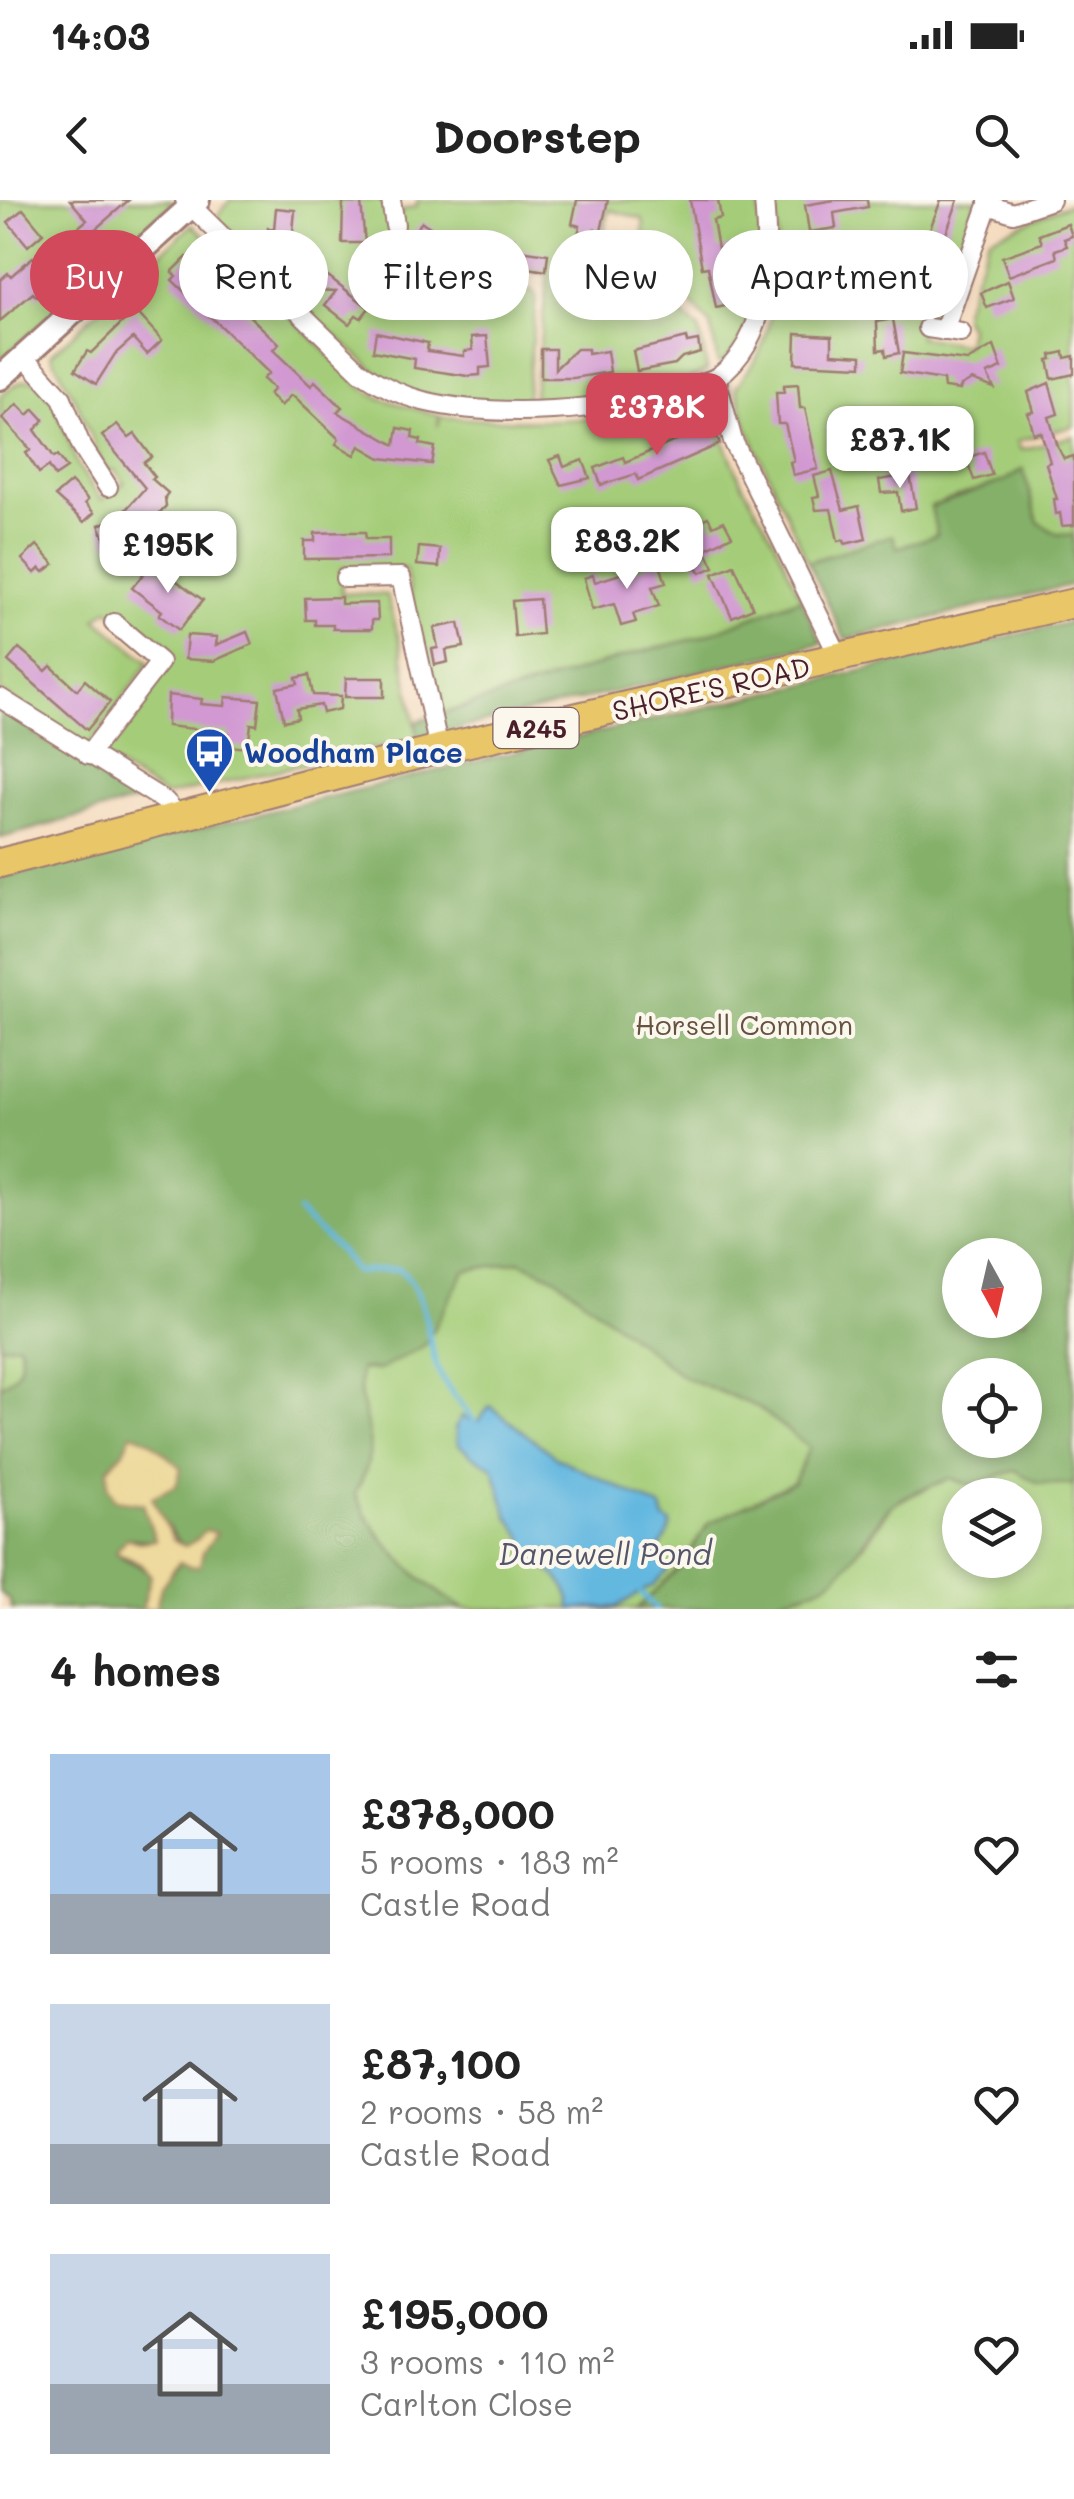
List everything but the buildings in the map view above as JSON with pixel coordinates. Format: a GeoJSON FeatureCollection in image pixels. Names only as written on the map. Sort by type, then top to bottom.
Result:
{"type":"FeatureCollection","features":[{"type":"Feature","properties":{"kind":"main road","name":"SHORE'S ROAD"},"geometry":{"type":"LineString","coordinates":[[0,863],[439,749],[1074,603]]}},
{"type":"Feature","properties":{"kind":"street"},"geometry":{"type":"LineString","coordinates":[[391,200],[396,224]]}},
{"type":"Feature","properties":{"kind":"street"},"geometry":{"type":"LineString","coordinates":[[0,378],[191,202],[361,372],[409,397],[434,403],[540,411],[662,394],[716,378],[751,334],[762,305],[768,244],[764,200]]}},
{"type":"Feature","properties":{"kind":"street"},"geometry":{"type":"LineString","coordinates":[[944,331],[988,202],[1013,213],[1051,200]]}},
{"type":"Feature","properties":{"kind":"street"},"geometry":{"type":"LineString","coordinates":[[24,356],[62,398],[80,445],[108,487]]}},
{"type":"Feature","properties":{"kind":"street"},"geometry":{"type":"LineString","coordinates":[[716,378],[733,441],[839,658]]}},
{"type":"Feature","properties":{"kind":"street"},"geometry":{"type":"LineString","coordinates":[[345,578],[401,577],[439,749]]}},
{"type":"Feature","properties":{"kind":"street"},"geometry":{"type":"LineString","coordinates":[[88,756],[160,662],[114,622]]}},
{"type":"Feature","properties":{"kind":"street"},"geometry":{"type":"LineString","coordinates":[[0,698],[165,801],[180,817]]}},
{"type":"Feature","properties":{"kind":"green space"},"geometry":{"type":"Polygon","coordinates":[[[0,200],[171,200],[143,230],[30,230],[30,320],[45,320],[0,361],[0,200]]]}},
{"type":"Feature","properties":{"kind":"green space"},"geometry":{"type":"Polygon","coordinates":[[[230,200],[382,200],[390,226],[403,210],[417,206],[417,200],[759,200],[760,230],[713,230],[713,320],[750,320],[747,333],[718,363],[711,326],[693,305],[693,230],[644,230],[643,219],[610,210],[604,230],[549,230],[549,320],[688,320],[699,330],[707,370],[646,392],[533,402],[548,274],[529,271],[529,230],[348,230],[348,320],[529,320],[529,291],[532,291],[536,296],[526,407],[419,395],[382,377],[318,320],[328,320],[328,230],[229,230],[216,218],[230,200]]]}},
{"type":"Feature","properties":{"kind":"green space"},"geometry":{"type":"Polygon","coordinates":[[[776,200],[976,200],[966,230],[777,230],[776,200]]]}},
{"type":"Feature","properties":{"kind":"green space"},"geometry":{"type":"Polygon","coordinates":[[[1068,204],[1074,208],[1074,426],[1017,441],[1021,450],[1074,436],[1074,536],[1057,534],[1038,522],[1022,469],[1004,481],[931,506],[938,535],[897,548],[892,536],[808,562],[749,431],[736,388],[770,320],[922,320],[919,337],[966,345],[968,297],[989,238],[1068,204]]]}},
{"type":"Feature","properties":{"kind":"green space"},"geometry":{"type":"Polygon","coordinates":[[[179,237],[179,320],[295,320],[362,388],[382,399],[439,416],[438,426],[440,417],[542,421],[607,416],[711,392],[719,430],[742,484],[775,541],[801,598],[701,637],[439,716],[405,569],[341,568],[342,593],[387,595],[418,738],[165,796],[96,753],[165,667],[164,649],[149,644],[108,609],[96,619],[149,662],[87,748],[0,691],[0,396],[21,382],[36,381],[49,395],[79,467],[102,500],[124,483],[101,460],[51,354],[88,320],[159,320],[159,255],[179,237]]]}},
{"type":"Feature","properties":{"kind":"green space"},"geometry":{"type":"Polygon","coordinates":[[[1023,469],[1038,522],[1057,534],[1074,536],[1074,584],[845,639],[808,562],[893,535],[897,548],[937,535],[931,507],[1004,481],[1023,469]]]}},
{"type":"Feature","properties":{"kind":"green space"},"geometry":{"type":"Polygon","coordinates":[[[801,598],[822,643],[418,738],[416,722],[633,654],[701,637],[801,598]]]}},
{"type":"Feature","properties":{"kind":"green space","name":"Horsell Common"},"geometry":{"type":"Polygon","coordinates":[[[1074,621],[1074,1485],[1042,1483],[1042,1478],[1029,1478],[1015,1470],[992,1478],[942,1478],[942,1482],[892,1505],[842,1571],[815,1588],[761,1609],[637,1609],[680,1567],[709,1523],[794,1482],[809,1448],[758,1407],[684,1377],[555,1277],[519,1261],[464,1271],[425,1345],[379,1370],[360,1369],[370,1444],[369,1458],[355,1493],[374,1527],[400,1559],[464,1609],[156,1609],[161,1587],[205,1530],[185,1546],[178,1540],[123,1453],[108,1468],[115,1499],[143,1504],[156,1541],[126,1538],[116,1552],[151,1576],[142,1609],[11,1609],[10,1601],[0,1592],[0,1386],[16,1373],[21,1358],[19,1344],[0,1346],[0,877],[1074,621]]]}},
{"type":"Feature","properties":{"kind":"green space"},"geometry":{"type":"Polygon","coordinates":[[[0,703],[36,735],[143,799],[0,838],[0,703]]]}},
{"type":"Feature","properties":{"kind":"green space"},"geometry":{"type":"Polygon","coordinates":[[[519,1261],[555,1277],[684,1377],[758,1407],[809,1448],[794,1482],[709,1523],[680,1567],[637,1609],[464,1609],[400,1559],[374,1527],[354,1493],[364,1474],[369,1444],[360,1369],[380,1368],[419,1339],[464,1271],[519,1261]]]}},
{"type":"Feature","properties":{"kind":"green space"},"geometry":{"type":"Polygon","coordinates":[[[19,1343],[19,1369],[0,1386],[0,1346],[19,1343]]]}},
{"type":"Feature","properties":{"kind":"green space"},"geometry":{"type":"Polygon","coordinates":[[[1015,1470],[1029,1478],[992,1478],[1015,1470]]]}},
{"type":"Feature","properties":{"kind":"green space"},"geometry":{"type":"Polygon","coordinates":[[[942,1481],[942,1578],[1042,1578],[1042,1483],[1074,1485],[1074,1609],[761,1609],[773,1600],[804,1593],[865,1544],[893,1504],[942,1481]]]}},
{"type":"Feature","properties":{"kind":"sand"},"geometry":{"type":"Polygon","coordinates":[[[132,1434],[149,1440],[181,1468],[176,1486],[152,1497],[173,1539],[185,1546],[205,1530],[217,1533],[203,1552],[200,1566],[179,1562],[161,1587],[156,1609],[142,1609],[151,1576],[141,1564],[116,1552],[126,1538],[139,1542],[155,1540],[143,1504],[115,1500],[108,1487],[108,1468],[123,1453],[132,1434]]]}},
{"type":"Feature","properties":{"kind":"water","name":"Danewell Pond"},"geometry":{"type":"Polygon","coordinates":[[[490,1406],[557,1458],[662,1508],[664,1519],[671,1523],[657,1559],[667,1566],[667,1572],[616,1607],[571,1609],[563,1584],[528,1554],[523,1537],[508,1516],[493,1467],[458,1444],[455,1428],[462,1416],[476,1424],[490,1406]]]}},
{"type":"Feature","properties":{"kind":"waterway"},"geometry":{"type":"LineString","coordinates":[[298,1212],[339,1250],[356,1272],[399,1269],[410,1280],[423,1306],[442,1378],[480,1430]]}},
{"type":"Feature","properties":{"kind":"waterway"},"geometry":{"type":"LineString","coordinates":[[641,1593],[656,1609]]}},
{"type":"Feature","properties":{"kind":"place","name":"Woodham Place"},"geometry":{"type":"Point","coordinates":[209,794]}}]}
